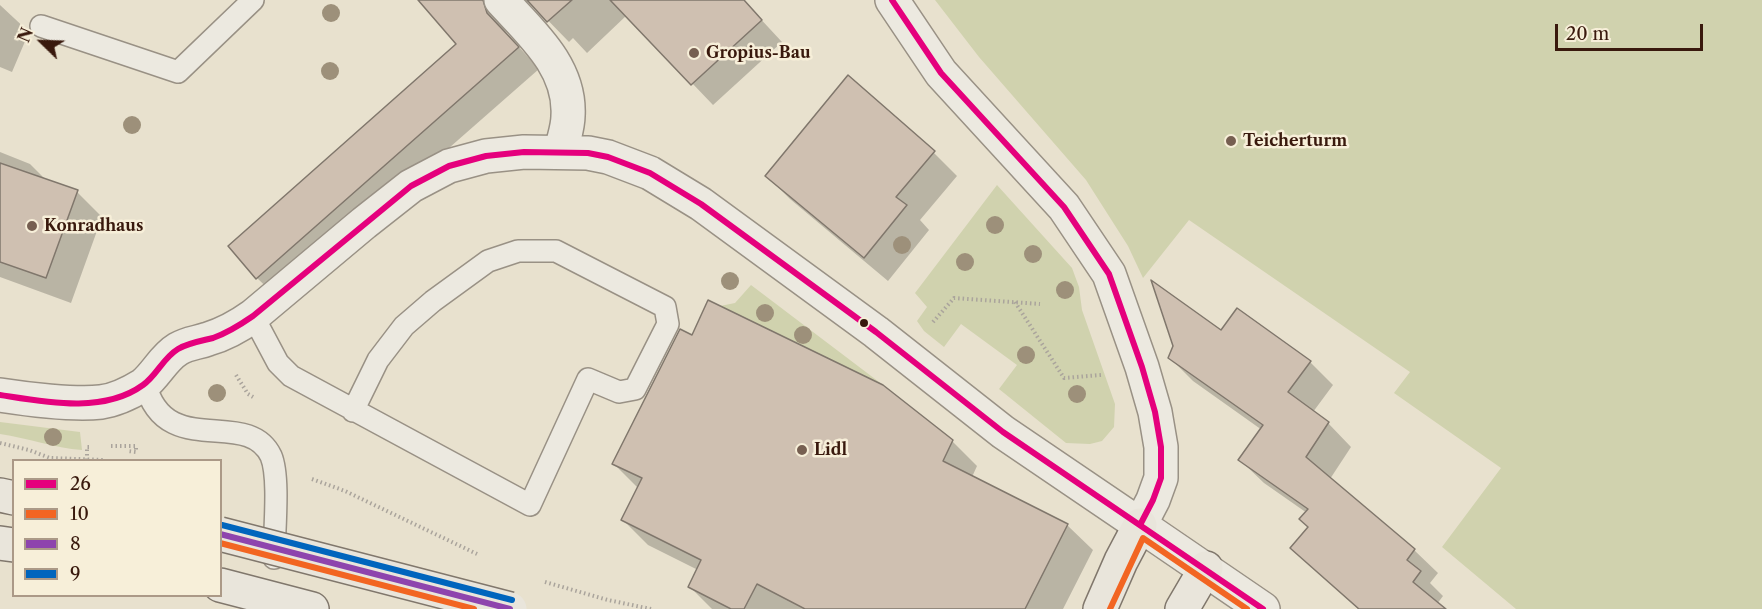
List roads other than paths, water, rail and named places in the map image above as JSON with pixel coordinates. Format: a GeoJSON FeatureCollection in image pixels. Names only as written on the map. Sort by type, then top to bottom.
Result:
{"type":"FeatureCollection","features":[{"type":"Feature","properties":{"kind":"main road"},"geometry":{"type":"LineString","coordinates":[[1100,609],[1140,525]]}},
{"type":"Feature","properties":{"kind":"main road"},"geometry":{"type":"LineString","coordinates":[[222,535],[510,609]]}},
{"type":"Feature","properties":{"kind":"main road"},"geometry":{"type":"LineString","coordinates":[[1182,609],[1206,568]]}},
{"type":"Feature","properties":{"kind":"main road"},"geometry":{"type":"LineString","coordinates":[[222,586],[312,609]]}},
{"type":"Feature","properties":{"kind":"street"},"geometry":{"type":"LineString","coordinates":[[501,0],[542,45],[557,66],[567,89],[568,117],[561,152]]}},
{"type":"Feature","properties":{"kind":"street"},"geometry":{"type":"LineString","coordinates":[[892,0],[940,73],[1064,207],[1087,238],[1109,274],[1142,367],[1155,412],[1161,447],[1161,478],[1140,525]]}},
{"type":"Feature","properties":{"kind":"street"},"geometry":{"type":"LineString","coordinates":[[0,395],[78,402],[100,402],[126,395],[145,383],[176,350],[191,342],[220,335],[253,316],[364,223],[421,181],[449,166],[486,156],[524,152],[561,152],[608,157],[650,172],[737,229],[905,354],[1003,432],[1206,568],[1263,609]]}},
{"type":"Feature","properties":{"kind":"lane"},"geometry":{"type":"LineString","coordinates":[[41,26],[178,72],[253,0]]}},
{"type":"Feature","properties":{"kind":"lane"},"geometry":{"type":"LineString","coordinates":[[253,316],[278,363],[291,376],[354,411],[530,505],[588,379],[619,392],[635,389],[668,324],[665,307],[556,251],[518,250],[488,261],[433,301],[404,326],[378,360],[354,411]]}},
{"type":"Feature","properties":{"kind":"lane"},"geometry":{"type":"LineString","coordinates":[[145,383],[149,398],[168,420],[181,427],[194,430],[232,432],[248,436],[261,444],[270,455],[275,470],[273,564]]}},
{"type":"Feature","properties":{"kind":"place","name":"Gropius-Bau"},"geometry":{"type":"Point","coordinates":[694,53]}},
{"type":"Feature","properties":{"kind":"place","name":"Teicherturm"},"geometry":{"type":"Point","coordinates":[1231,141]}},
{"type":"Feature","properties":{"kind":"place","name":"Konradhaus"},"geometry":{"type":"Point","coordinates":[32,226]}},
{"type":"Feature","properties":{"kind":"place","name":"Lidl"},"geometry":{"type":"Point","coordinates":[802,450]}}]}
